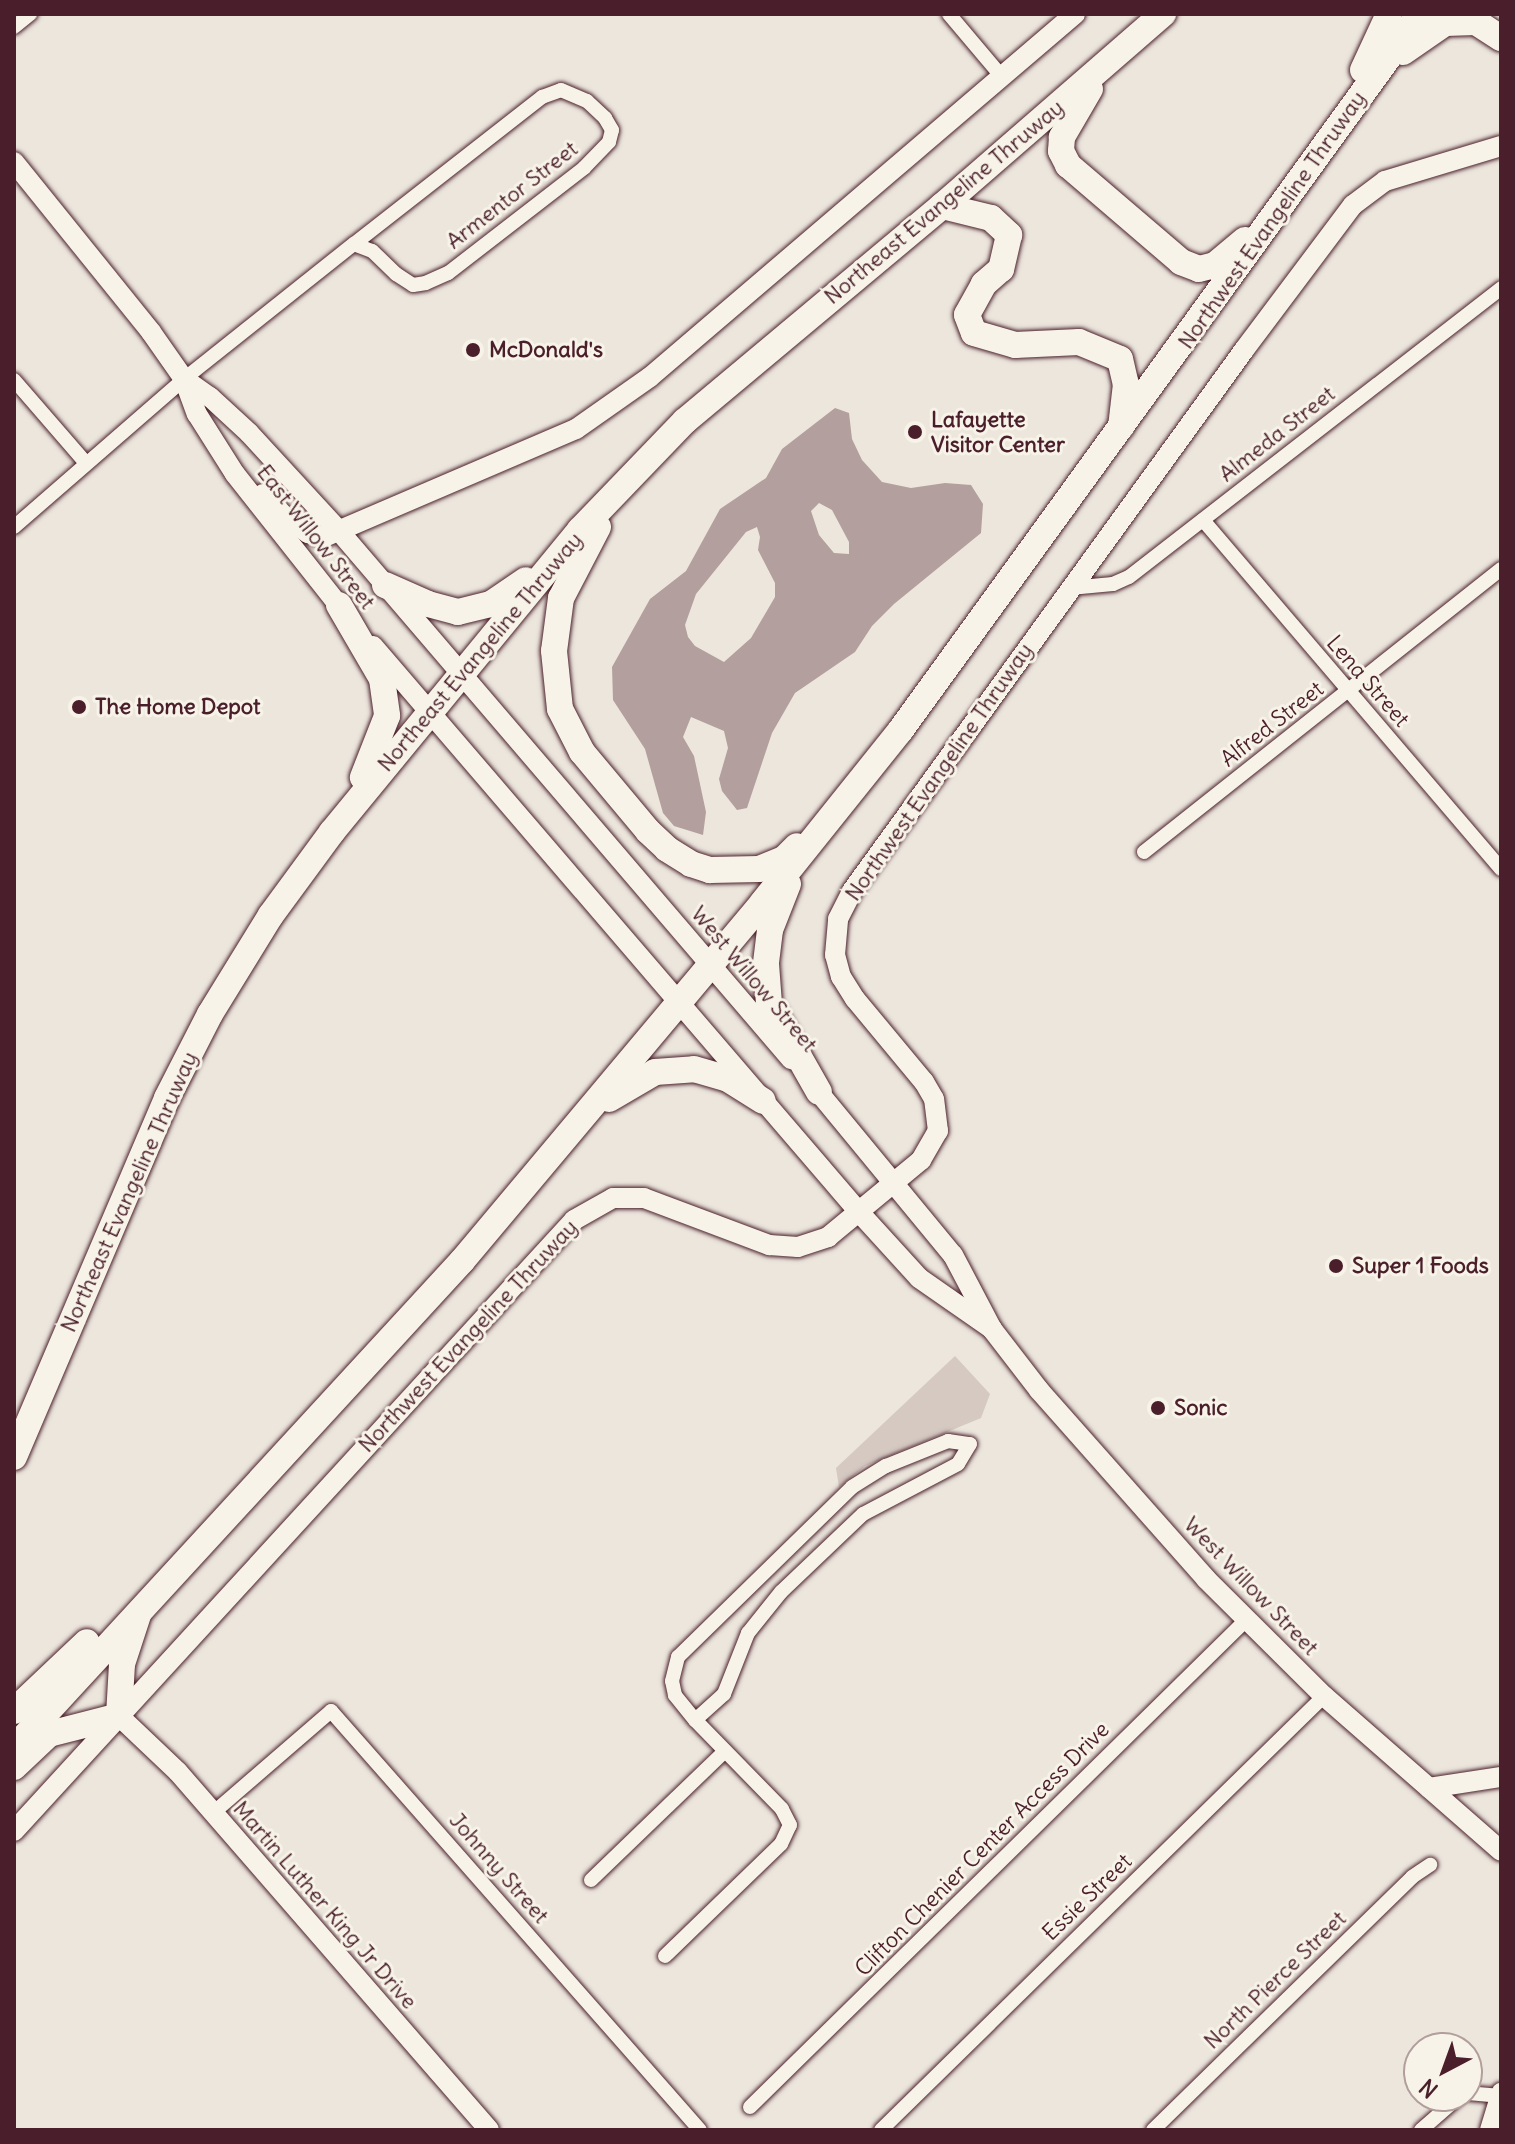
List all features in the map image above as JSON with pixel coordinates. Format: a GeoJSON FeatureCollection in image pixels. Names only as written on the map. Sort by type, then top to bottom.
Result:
{"type":"FeatureCollection","features":[{"type":"Feature","properties":{"kind":"highway","name":"Northeast Evangeline Thruway"},"geometry":{"type":"LineString","coordinates":[[14,1457],[167,1098],[203,1028],[271,915],[339,823],[558,557],[618,488],[685,421],[942,206],[1163,14]]}},
{"type":"Feature","properties":{"kind":"highway"},"geometry":{"type":"LineString","coordinates":[[1300,177],[1362,73],[1389,14]]}},
{"type":"Feature","properties":{"kind":"highway","name":"Northwest Evangeline Thruway"},"geometry":{"type":"LineString","coordinates":[[14,1748],[462,1261],[592,1109],[798,858],[900,731],[1420,14]]}},
{"type":"Feature","properties":{"kind":"highway"},"geometry":{"type":"LineString","coordinates":[[1373,77],[1418,38],[1445,23],[1476,22],[1501,38]]}},
{"type":"Feature","properties":{"kind":"highway"},"geometry":{"type":"LineString","coordinates":[[1107,63],[1062,137],[1061,151],[1068,165],[1115,202],[1164,249],[1181,262],[1199,269],[1215,265],[1230,254],[1274,212]]}},
{"type":"Feature","properties":{"kind":"highway"},"geometry":{"type":"LineString","coordinates":[[942,206],[991,218],[1009,235],[1001,269],[984,284],[967,315],[974,333],[1015,345],[1079,342],[1120,359],[1126,384],[1121,430]]}},
{"type":"Feature","properties":{"kind":"highway"},"geometry":{"type":"LineString","coordinates":[[618,488],[561,598],[556,624],[553,665],[557,695],[560,709],[582,752],[621,802],[667,849],[710,870],[759,869],[784,859],[836,810]]}},
{"type":"Feature","properties":{"kind":"highway"},"geometry":{"type":"LineString","coordinates":[[385,585],[428,604],[458,612],[491,604],[558,557]]}},
{"type":"Feature","properties":{"kind":"highway"},"geometry":{"type":"LineString","coordinates":[[339,605],[382,679],[387,716],[375,754],[339,823]]}},
{"type":"Feature","properties":{"kind":"highway"},"geometry":{"type":"LineString","coordinates":[[798,858],[770,930],[766,964],[769,1004],[819,1092]]}},
{"type":"Feature","properties":{"kind":"highway"},"geometry":{"type":"LineString","coordinates":[[592,1109],[655,1072],[694,1069],[728,1079],[763,1101]]}},
{"type":"Feature","properties":{"kind":"highway"},"geometry":{"type":"LineString","coordinates":[[14,1711],[252,1488]]}},
{"type":"Feature","properties":{"kind":"highway"},"geometry":{"type":"LineString","coordinates":[[14,1767],[49,1734],[119,1716],[122,1664],[141,1607]]}},
{"type":"Feature","properties":{"kind":"street"},"geometry":{"type":"LineString","coordinates":[[14,27],[30,14]]}},
{"type":"Feature","properties":{"kind":"street"},"geometry":{"type":"LineString","coordinates":[[949,14],[1002,77]]}},
{"type":"Feature","properties":{"kind":"street"},"geometry":{"type":"LineString","coordinates":[[235,474],[308,533],[324,537],[551,441],[625,396],[1075,14]]}},
{"type":"Feature","properties":{"kind":"street"},"geometry":{"type":"LineString","coordinates":[[1486,14],[1501,30]]}},
{"type":"Feature","properties":{"kind":"street","name":"Armentor Street"},"geometry":{"type":"LineString","coordinates":[[14,527],[184,379],[354,244],[549,93],[561,90],[574,93],[587,101],[609,124],[611,136],[598,157],[440,278],[413,285],[372,251],[354,244]]}},
{"type":"Feature","properties":{"kind":"street","name":"Northwest Evangeline Thruway"},"geometry":{"type":"LineString","coordinates":[[14,1831],[574,1220],[613,1198],[644,1198],[769,1245],[798,1247],[828,1237],[933,1146],[939,1117],[934,1099],[841,977],[834,943],[838,919],[852,891],[1070,588],[1353,205],[1385,181],[1501,146]]}},
{"type":"Feature","properties":{"kind":"street","name":"East Willow Street"},"geometry":{"type":"LineString","coordinates":[[14,162],[109,276],[184,379],[197,414],[235,474],[429,713]]}},
{"type":"Feature","properties":{"kind":"street","name":"Almeda Street"},"geometry":{"type":"LineString","coordinates":[[1070,588],[1113,584],[1129,577],[1501,288]]}},
{"type":"Feature","properties":{"kind":"street","name":"East Willow Street"},"geometry":{"type":"LineString","coordinates":[[184,379],[210,397],[249,433],[462,673]]}},
{"type":"Feature","properties":{"kind":"street"},"geometry":{"type":"LineString","coordinates":[[14,380],[86,463]]}},
{"type":"Feature","properties":{"kind":"street","name":"Lena Street"},"geometry":{"type":"LineString","coordinates":[[1203,520],[1501,869]]}},
{"type":"Feature","properties":{"kind":"street","name":"Alfred Street"},"geometry":{"type":"LineString","coordinates":[[1144,852],[1498,578]]}},
{"type":"Feature","properties":{"kind":"street","name":"West Willow Street"},"geometry":{"type":"LineString","coordinates":[[462,673],[895,1182],[953,1255],[992,1329],[1039,1390],[1245,1621],[1324,1696],[1501,1851]]}},
{"type":"Feature","properties":{"kind":"street","name":"West Willow Street"},"geometry":{"type":"LineString","coordinates":[[429,713],[919,1278],[992,1329]]}},
{"type":"Feature","properties":{"kind":"street"},"geometry":{"type":"LineString","coordinates":[[665,1956],[788,1834],[790,1825],[782,1809],[695,1720],[675,1695],[672,1681],[678,1657],[852,1487],[871,1475],[948,1441],[970,1444],[958,1464],[863,1514],[781,1592],[748,1633],[724,1694],[695,1720]]}},
{"type":"Feature","properties":{"kind":"street"},"geometry":{"type":"LineString","coordinates":[[871,1475],[885,1501]]}},
{"type":"Feature","properties":{"kind":"street"},"geometry":{"type":"LineString","coordinates":[[763,1575],[781,1592]]}},
{"type":"Feature","properties":{"kind":"street","name":"Clifton Chenier Center Access Drive"},"geometry":{"type":"LineString","coordinates":[[750,2107],[1245,1621]]}},
{"type":"Feature","properties":{"kind":"street","name":"Essie Street"},"geometry":{"type":"LineString","coordinates":[[881,2130],[1324,1696]]}},
{"type":"Feature","properties":{"kind":"street","name":"Johnny Street"},"geometry":{"type":"LineString","coordinates":[[213,1813],[331,1711],[700,2130]]}},
{"type":"Feature","properties":{"kind":"street","name":"Martin Luther King Jr Drive"},"geometry":{"type":"LineString","coordinates":[[119,1716],[178,1772],[489,2130]]}},
{"type":"Feature","properties":{"kind":"street"},"geometry":{"type":"LineString","coordinates":[[591,1880],[725,1751]]}},
{"type":"Feature","properties":{"kind":"street"},"geometry":{"type":"LineString","coordinates":[[1429,1788],[1501,1777]]}},
{"type":"Feature","properties":{"kind":"street","name":"North Pierce Street"},"geometry":{"type":"LineString","coordinates":[[1153,2130],[1412,1877],[1430,1865]]}},
{"type":"Feature","properties":{"kind":"street"},"geometry":{"type":"LineString","coordinates":[[1490,2130],[1501,2094]]}},
{"type":"Feature","properties":{"kind":"street"},"geometry":{"type":"LineString","coordinates":[[1421,2130],[1442,2112]]}},
{"type":"Feature","properties":{"kind":"shaded area"},"geometry":{"type":"Polygon","coordinates":[[[835,408],[849,413],[852,439],[862,460],[882,482],[911,488],[945,483],[971,485],[983,504],[981,533],[894,604],[872,626],[855,652],[795,693],[772,733],[747,808],[737,810],[722,791],[719,779],[728,748],[724,731],[691,717],[683,737],[694,756],[706,812],[703,835],[674,826],[663,813],[645,749],[613,700],[612,667],[650,599],[686,571],[720,509],[766,478],[782,449],[835,408]],[[819,503],[811,511],[819,535],[834,553],[849,554],[849,542],[832,510],[819,503]],[[757,527],[746,532],[696,594],[685,625],[688,637],[695,646],[724,662],[751,638],[775,597],[775,583],[758,550],[760,537],[757,527]]]}},
{"type":"Feature","properties":{"kind":"shaded area"},"geometry":{"type":"Polygon","coordinates":[[[955,1356],[990,1394],[981,1418],[865,1466],[839,1487],[836,1468],[955,1356]]]}},
{"type":"Feature","properties":{"kind":"place","name":"McDonald's"},"geometry":{"type":"Point","coordinates":[473,350]}},
{"type":"Feature","properties":{"kind":"place","name":"Lafayette Visitor Center"},"geometry":{"type":"Point","coordinates":[915,432]}},
{"type":"Feature","properties":{"kind":"place","name":"The Home Depot"},"geometry":{"type":"Point","coordinates":[79,707]}},
{"type":"Feature","properties":{"kind":"place","name":"Super 1 Foods"},"geometry":{"type":"Point","coordinates":[1336,1266]}},
{"type":"Feature","properties":{"kind":"place","name":"Sonic"},"geometry":{"type":"Point","coordinates":[1158,1408]}}]}
